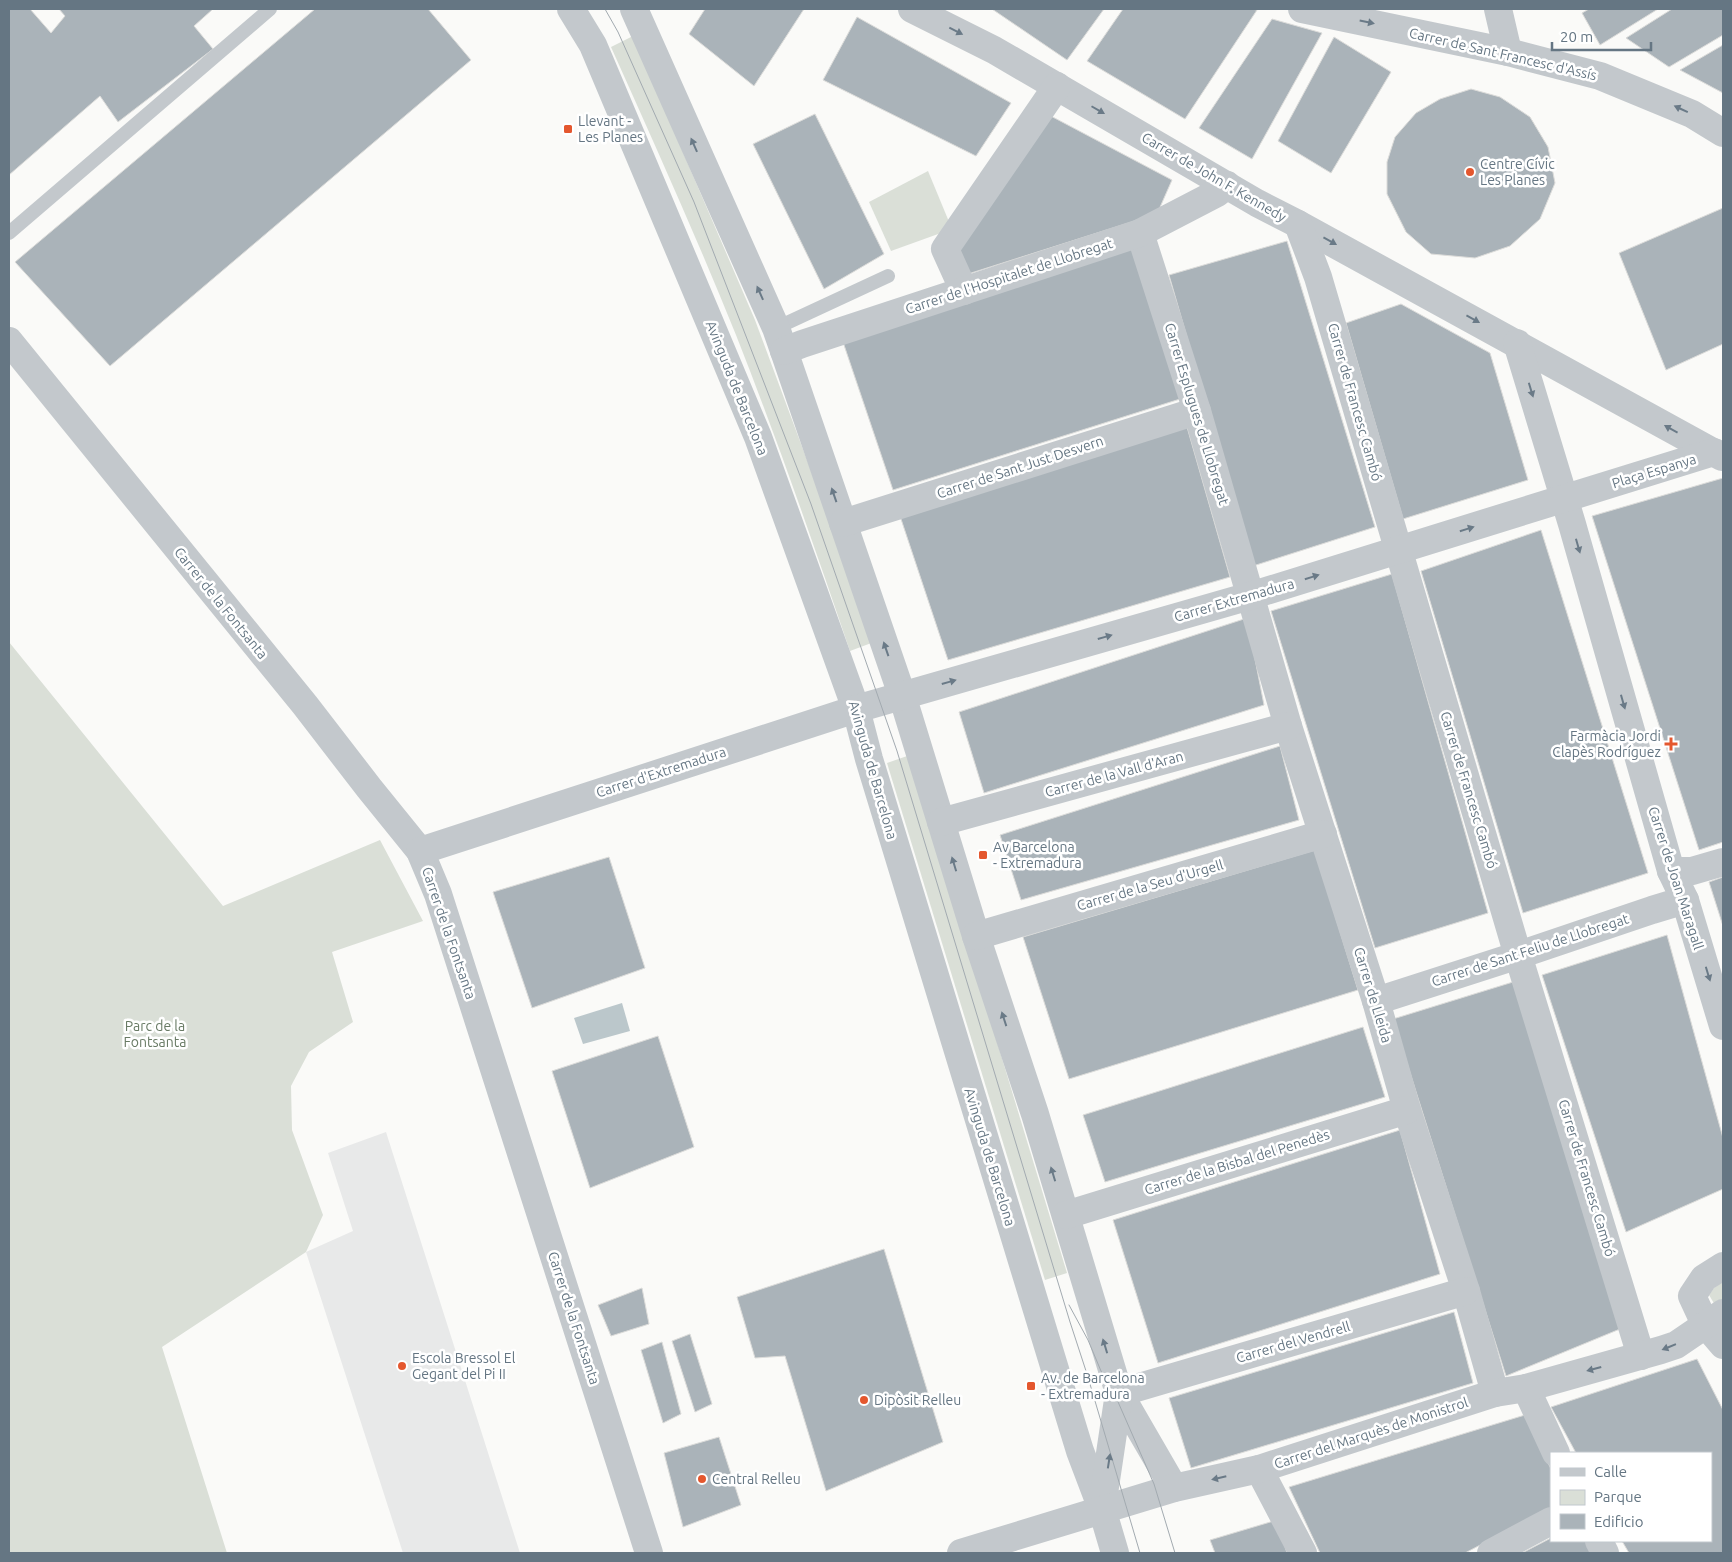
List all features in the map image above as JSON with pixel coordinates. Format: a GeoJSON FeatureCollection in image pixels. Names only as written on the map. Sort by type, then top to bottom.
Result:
{"type":"FeatureCollection","features":[{"type":"Feature","properties":{"kind":"street","name":"Avinguda de Barcelona"},"geometry":{"type":"LineString","coordinates":[[571,9],[593,45],[755,428],[856,709],[869,760],[1055,1370],[1115,1553]]}},
{"type":"Feature","properties":{"kind":"street"},"geometry":{"type":"LineString","coordinates":[[634,9],[780,340],[902,695],[976,936],[1066,1214],[1119,1393],[1174,1488]]}},
{"type":"Feature","properties":{"kind":"street","name":"Carrer de John F. Kennedy"},"geometry":{"type":"LineString","coordinates":[[912,9],[994,50],[1257,203],[1517,344]]}},
{"type":"Feature","properties":{"kind":"street","name":"Carrer de Sant Francesc d'Assís"},"geometry":{"type":"LineString","coordinates":[[1302,9],[1508,52],[1600,76],[1677,107],[1723,133]]}},
{"type":"Feature","properties":{"kind":"street"},"geometry":{"type":"LineString","coordinates":[[1498,9],[1508,52]]}},
{"type":"Feature","properties":{"kind":"street"},"geometry":{"type":"LineString","coordinates":[[964,291],[946,249],[1057,86]]}},
{"type":"Feature","properties":{"kind":"street","name":"Carrer de l'Hospitalet de Llobregat"},"geometry":{"type":"LineString","coordinates":[[780,340],[802,344],[1140,233],[1217,193],[1228,185]]}},
{"type":"Feature","properties":{"kind":"street","name":"Carrer de Francesc Cambó"},"geometry":{"type":"LineString","coordinates":[[1298,224],[1318,277],[1398,551],[1641,1356]]}},
{"type":"Feature","properties":{"kind":"street","name":"Carrer Esplugues de Llobregat"},"geometry":{"type":"LineString","coordinates":[[1140,233],[1197,411],[1250,596]]}},
{"type":"Feature","properties":{"kind":"street","name":"Carrer de la Fontsanta"},"geometry":{"type":"LineString","coordinates":[[9,341],[299,698],[420,851],[438,894],[649,1553]]}},
{"type":"Feature","properties":{"kind":"street"},"geometry":{"type":"LineString","coordinates":[[1517,344],[1564,499]]}},
{"type":"Feature","properties":{"kind":"street","name":"Plaça Espanya"},"geometry":{"type":"LineString","coordinates":[[1517,344],[1720,450]]}},
{"type":"Feature","properties":{"kind":"street","name":"Carrer de Sant Just Desvern"},"geometry":{"type":"LineString","coordinates":[[843,523],[1197,411]]}},
{"type":"Feature","properties":{"kind":"street","name":"Plaça Espanya"},"geometry":{"type":"LineString","coordinates":[[1564,499],[1720,450]]}},
{"type":"Feature","properties":{"kind":"street","name":"Carrer Extremadura"},"geometry":{"type":"LineString","coordinates":[[902,695],[1250,596],[1564,499]]}},
{"type":"Feature","properties":{"kind":"street","name":"Carrer de Joan Maragall"},"geometry":{"type":"LineString","coordinates":[[1564,499],[1671,871],[1685,900],[1723,1026]]}},
{"type":"Feature","properties":{"kind":"street","name":"Carrer de Lleida"},"geometry":{"type":"LineString","coordinates":[[1250,596],[1288,726],[1376,1001],[1407,1110],[1466,1291],[1495,1393]]}},
{"type":"Feature","properties":{"kind":"street","name":"Carrer d'Extremadura"},"geometry":{"type":"LineString","coordinates":[[420,851],[902,695]]}},
{"type":"Feature","properties":{"kind":"street","name":"Carrer de la Vall d'Aran"},"geometry":{"type":"LineString","coordinates":[[941,822],[1288,726]]}},
{"type":"Feature","properties":{"kind":"street","name":"Carrer de la Seu d'Urgell"},"geometry":{"type":"LineString","coordinates":[[976,936],[1323,834]]}},
{"type":"Feature","properties":{"kind":"street"},"geometry":{"type":"LineString","coordinates":[[1671,871],[1692,871],[1723,862]]}},
{"type":"Feature","properties":{"kind":"street","name":"Carrer de Sant Feliu de Llobregat"},"geometry":{"type":"LineString","coordinates":[[1376,1001],[1685,900]]}},
{"type":"Feature","properties":{"kind":"street","name":"Carrer de la Bisbal del Penedès"},"geometry":{"type":"LineString","coordinates":[[1066,1214],[1407,1110]]}},
{"type":"Feature","properties":{"kind":"street"},"geometry":{"type":"LineString","coordinates":[[1723,1266],[1704,1278],[1692,1296],[1714,1319],[1723,1345]]}},
{"type":"Feature","properties":{"kind":"street","name":"Carrer del Vendrell"},"geometry":{"type":"LineString","coordinates":[[1119,1393],[1466,1291]]}},
{"type":"Feature","properties":{"kind":"street","name":"Carrer del Marquès de Monistrol"},"geometry":{"type":"LineString","coordinates":[[962,1553],[1174,1488],[1259,1469],[1495,1393],[1526,1388],[1641,1356],[1676,1344],[1714,1319]]}},
{"type":"Feature","properties":{"kind":"street"},"geometry":{"type":"LineString","coordinates":[[1526,1388],[1556,1452]]}},
{"type":"Feature","properties":{"kind":"street"},"geometry":{"type":"LineString","coordinates":[[1102,1509],[1119,1393]]}},
{"type":"Feature","properties":{"kind":"street"},"geometry":{"type":"LineString","coordinates":[[1259,1469],[1303,1553]]}},
{"type":"Feature","properties":{"kind":"street"},"geometry":{"type":"LineString","coordinates":[[1491,1553],[1550,1522]]}},
{"type":"Feature","properties":{"kind":"lane"},"geometry":{"type":"LineString","coordinates":[[9,233],[270,9]]}},
{"type":"Feature","properties":{"kind":"lane"},"geometry":{"type":"LineString","coordinates":[[780,340],[888,276]]}},
{"type":"Feature","properties":{"kind":"shaded area"},"geometry":{"type":"Polygon","coordinates":[[[622,1003],[630,1031],[583,1044],[574,1018],[622,1003]]]}},
{"type":"Feature","properties":{"kind":"shaded area","name":"Escola Bressol El Gegant del Pi II"},"geometry":{"type":"Polygon","coordinates":[[[386,1132],[520,1553],[403,1553],[306,1252],[353,1231],[328,1153],[386,1132]]]}},
{"type":"Feature","properties":{"kind":"green space"},"geometry":{"type":"Polygon","coordinates":[[[633,36],[755,320],[874,642],[850,651],[795,492],[736,335],[691,227],[611,47],[633,36]]]}},
{"type":"Feature","properties":{"kind":"green space"},"geometry":{"type":"Polygon","coordinates":[[[928,171],[952,229],[891,251],[869,202],[928,171]]]}},
{"type":"Feature","properties":{"kind":"green space","name":"Parc de la Fontsanta"},"geometry":{"type":"Polygon","coordinates":[[[9,642],[223,906],[380,840],[423,921],[332,952],[353,1022],[309,1052],[291,1086],[292,1130],[323,1215],[306,1252],[162,1347],[227,1553],[9,1553],[9,642]]]}},
{"type":"Feature","properties":{"kind":"green space"},"geometry":{"type":"Polygon","coordinates":[[[910,755],[1067,1273],[1045,1280],[887,763],[910,755]]]}},
{"type":"Feature","properties":{"kind":"green space"},"geometry":{"type":"Polygon","coordinates":[[[1723,1281],[1723,1301],[1715,1305],[1709,1295],[1723,1281]]]}},
{"type":"Feature","properties":{"kind":"building"},"geometry":{"type":"Polygon","coordinates":[[[9,9],[30,9],[51,33],[65,16],[59,9],[213,9],[194,26],[213,49],[118,122],[100,96],[9,175],[9,9]]]}},
{"type":"Feature","properties":{"kind":"building"},"geometry":{"type":"Polygon","coordinates":[[[315,9],[428,9],[471,60],[110,366],[15,262],[315,9]]]}},
{"type":"Feature","properties":{"kind":"building"},"geometry":{"type":"Polygon","coordinates":[[[705,9],[804,9],[754,86],[689,34],[705,9]]]}},
{"type":"Feature","properties":{"kind":"building"},"geometry":{"type":"Polygon","coordinates":[[[992,9],[1104,9],[1067,60],[992,9]]]}},
{"type":"Feature","properties":{"kind":"building"},"geometry":{"type":"Polygon","coordinates":[[[1123,9],[1257,10],[1185,119],[1087,61],[1123,9]]]}},
{"type":"Feature","properties":{"kind":"building"},"geometry":{"type":"Polygon","coordinates":[[[1589,9],[1658,9],[1600,45],[1582,13],[1589,9]]]}},
{"type":"Feature","properties":{"kind":"building"},"geometry":{"type":"Polygon","coordinates":[[[1672,9],[1723,9],[1723,35],[1669,67],[1626,38],[1672,9]]]}},
{"type":"Feature","properties":{"kind":"building"},"geometry":{"type":"Polygon","coordinates":[[[857,17],[1011,103],[976,156],[823,80],[857,17]]]}},
{"type":"Feature","properties":{"kind":"building"},"geometry":{"type":"Polygon","coordinates":[[[1272,19],[1322,33],[1252,159],[1199,128],[1272,19]]]}},
{"type":"Feature","properties":{"kind":"building"},"geometry":{"type":"Polygon","coordinates":[[[1334,37],[1391,72],[1331,173],[1278,141],[1334,37]]]}},
{"type":"Feature","properties":{"kind":"building"},"geometry":{"type":"Polygon","coordinates":[[[1723,45],[1723,93],[1680,70],[1723,45]]]}},
{"type":"Feature","properties":{"kind":"building","name":"Centre Cívic Les Planes"},"geometry":{"type":"Polygon","coordinates":[[[1471,89],[1500,97],[1530,117],[1548,147],[1555,183],[1540,219],[1510,246],[1475,258],[1431,254],[1406,232],[1387,194],[1387,162],[1395,137],[1416,113],[1440,99],[1471,89]]]}},
{"type":"Feature","properties":{"kind":"building"},"geometry":{"type":"Polygon","coordinates":[[[815,114],[884,254],[824,289],[753,144],[815,114]]]}},
{"type":"Feature","properties":{"kind":"building"},"geometry":{"type":"Polygon","coordinates":[[[1047,114],[1172,180],[1157,214],[968,274],[955,249],[1047,114]]]}},
{"type":"Feature","properties":{"kind":"building"},"geometry":{"type":"Polygon","coordinates":[[[1723,208],[1723,344],[1666,370],[1619,253],[1723,208]]]}},
{"type":"Feature","properties":{"kind":"building"},"geometry":{"type":"Polygon","coordinates":[[[1287,241],[1375,527],[1253,566],[1169,275],[1287,241]]]}},
{"type":"Feature","properties":{"kind":"building"},"geometry":{"type":"Polygon","coordinates":[[[1135,247],[1180,399],[893,490],[843,342],[1135,247]]]}},
{"type":"Feature","properties":{"kind":"building"},"geometry":{"type":"Polygon","coordinates":[[[1401,304],[1490,353],[1528,480],[1403,519],[1346,323],[1401,304]]]}},
{"type":"Feature","properties":{"kind":"building"},"geometry":{"type":"Polygon","coordinates":[[[1187,427],[1230,577],[948,660],[900,516],[1187,427]]]}},
{"type":"Feature","properties":{"kind":"building"},"geometry":{"type":"Polygon","coordinates":[[[1723,478],[1723,842],[1699,850],[1592,516],[1723,478]]]}},
{"type":"Feature","properties":{"kind":"building"},"geometry":{"type":"Polygon","coordinates":[[[1541,530],[1648,873],[1523,913],[1421,571],[1541,530]]]}},
{"type":"Feature","properties":{"kind":"building"},"geometry":{"type":"Polygon","coordinates":[[[1392,574],[1488,913],[1375,948],[1271,611],[1392,574]]]}},
{"type":"Feature","properties":{"kind":"building"},"geometry":{"type":"Polygon","coordinates":[[[1247,618],[1264,705],[984,793],[959,712],[1247,618]]]}},
{"type":"Feature","properties":{"kind":"building"},"geometry":{"type":"Polygon","coordinates":[[[1280,746],[1299,820],[1021,900],[1000,835],[1280,746]]]}},
{"type":"Feature","properties":{"kind":"building"},"geometry":{"type":"Polygon","coordinates":[[[1315,850],[1358,990],[1069,1079],[1023,937],[1315,850]]]}},
{"type":"Feature","properties":{"kind":"building"},"geometry":{"type":"Polygon","coordinates":[[[609,857],[645,968],[532,1008],[493,892],[609,857]]]}},
{"type":"Feature","properties":{"kind":"building"},"geometry":{"type":"Polygon","coordinates":[[[1723,877],[1723,926],[1709,882],[1723,877]]]}},
{"type":"Feature","properties":{"kind":"building"},"geometry":{"type":"Polygon","coordinates":[[[1667,935],[1723,1138],[1723,1189],[1626,1232],[1542,975],[1667,935]]]}},
{"type":"Feature","properties":{"kind":"building"},"geometry":{"type":"Polygon","coordinates":[[[1513,982],[1620,1329],[1506,1376],[1393,1019],[1513,982]]]}},
{"type":"Feature","properties":{"kind":"building"},"geometry":{"type":"Polygon","coordinates":[[[1363,1027],[1385,1097],[1105,1182],[1083,1115],[1363,1027]]]}},
{"type":"Feature","properties":{"kind":"building"},"geometry":{"type":"Polygon","coordinates":[[[658,1036],[694,1147],[590,1188],[552,1071],[658,1036]]]}},
{"type":"Feature","properties":{"kind":"building"},"geometry":{"type":"Polygon","coordinates":[[[1400,1130],[1440,1274],[1158,1363],[1113,1220],[1400,1130]]]}},
{"type":"Feature","properties":{"kind":"building","name":"Dipòsit Relleu"},"geometry":{"type":"Polygon","coordinates":[[[884,1249],[943,1442],[826,1491],[785,1356],[755,1358],[737,1297],[884,1249]]]}},
{"type":"Feature","properties":{"kind":"building"},"geometry":{"type":"Polygon","coordinates":[[[642,1288],[649,1324],[611,1336],[598,1305],[642,1288]]]}},
{"type":"Feature","properties":{"kind":"building"},"geometry":{"type":"Polygon","coordinates":[[[1454,1312],[1473,1383],[1191,1468],[1169,1398],[1454,1312]]]}},
{"type":"Feature","properties":{"kind":"building"},"geometry":{"type":"Polygon","coordinates":[[[690,1334],[712,1404],[695,1412],[672,1341],[690,1334]]]}},
{"type":"Feature","properties":{"kind":"building"},"geometry":{"type":"Polygon","coordinates":[[[662,1342],[681,1414],[663,1423],[641,1350],[662,1342]]]}},
{"type":"Feature","properties":{"kind":"building"},"geometry":{"type":"Polygon","coordinates":[[[1697,1359],[1723,1410],[1723,1553],[1629,1553],[1623,1542],[1712,1542],[1712,1452],[1575,1452],[1551,1407],[1697,1359]]]}},
{"type":"Feature","properties":{"kind":"building"},"geometry":{"type":"Polygon","coordinates":[[[1525,1415],[1550,1467],[1550,1509],[1465,1553],[1320,1553],[1289,1487],[1525,1415]]]}},
{"type":"Feature","properties":{"kind":"building","name":"Central Relleu"},"geometry":{"type":"Polygon","coordinates":[[[719,1437],[741,1505],[683,1527],[664,1453],[719,1437]]]}},
{"type":"Feature","properties":{"kind":"building"},"geometry":{"type":"Polygon","coordinates":[[[1277,1520],[1287,1553],[1215,1553],[1210,1540],[1277,1520]]]}},
{"type":"Feature","properties":{"kind":"building"},"geometry":{"type":"Polygon","coordinates":[[[1550,1539],[1550,1542],[1590,1542],[1595,1553],[1522,1553],[1550,1539]]]}},
{"type":"Feature","properties":{"kind":"tram line"},"geometry":{"type":"LineString","coordinates":[[605,9],[618,32],[694,202],[811,504],[897,751],[1140,1553]]}},
{"type":"Feature","properties":{"kind":"tram line"},"geometry":{"type":"LineString","coordinates":[[1069,1305],[1088,1340],[1101,1371],[1115,1395],[1154,1484],[1175,1553]]}},
{"type":"Feature","properties":{"kind":"place","name":"Llevant - Les Planes"},"geometry":{"type":"Point","coordinates":[568,129]}},
{"type":"Feature","properties":{"kind":"place","name":"Centre Cívic Les Planes"},"geometry":{"type":"Point","coordinates":[1470,172]}},
{"type":"Feature","properties":{"kind":"place","name":"Farmàcia Jordi Clapès Rodríguez"},"geometry":{"type":"Point","coordinates":[1671,744]}},
{"type":"Feature","properties":{"kind":"place","name":"Av Barcelona - Extremadura"},"geometry":{"type":"Point","coordinates":[983,855]}},
{"type":"Feature","properties":{"kind":"place","name":"Escola Bressol El Gegant del Pi II"},"geometry":{"type":"Point","coordinates":[402,1366]}},
{"type":"Feature","properties":{"kind":"place","name":"Av. de Barcelona - Extremadura"},"geometry":{"type":"Point","coordinates":[1031,1386]}},
{"type":"Feature","properties":{"kind":"place","name":"Dipòsit Relleu"},"geometry":{"type":"Point","coordinates":[864,1400]}},
{"type":"Feature","properties":{"kind":"place","name":"Central Relleu"},"geometry":{"type":"Point","coordinates":[702,1479]}}]}
